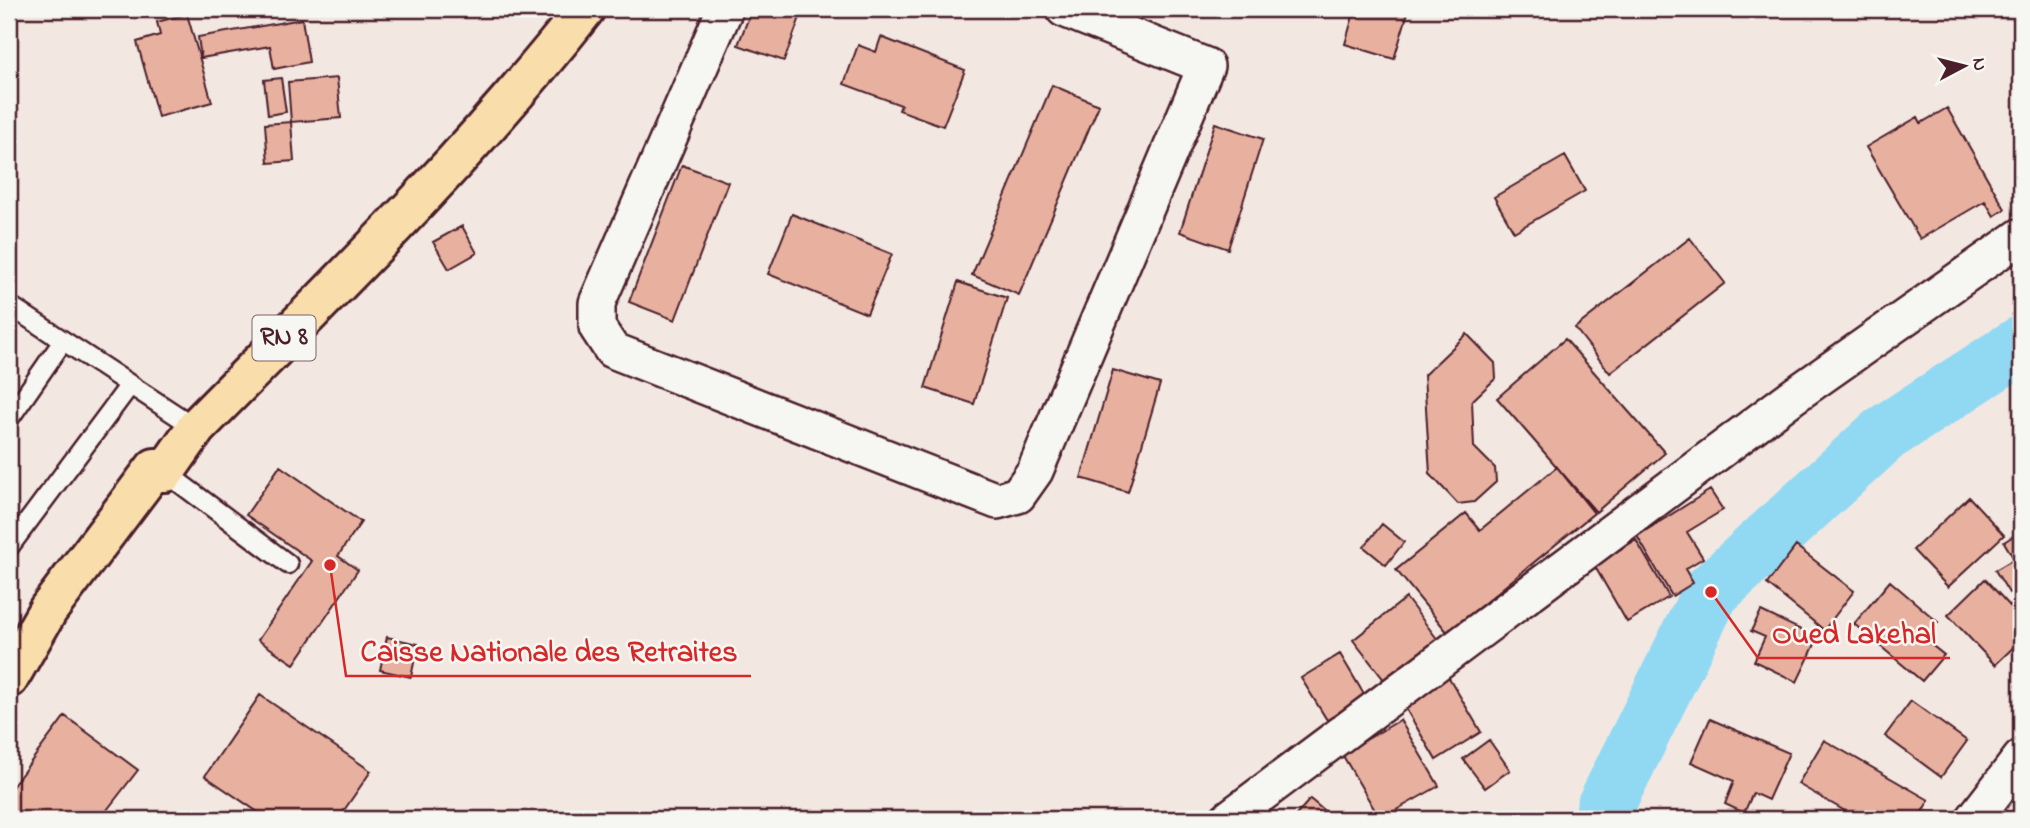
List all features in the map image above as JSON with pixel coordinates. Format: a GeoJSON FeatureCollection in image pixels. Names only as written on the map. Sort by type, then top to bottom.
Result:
{"type":"FeatureCollection","features":[{"type":"Feature","properties":{"kind":"highway","name":"RN 8"},"geometry":{"type":"LineString","coordinates":[[10,674],[48,610],[155,468],[165,472],[196,428],[427,193],[543,62],[585,9]]}},
{"type":"Feature","properties":{"kind":"street"},"geometry":{"type":"LineString","coordinates":[[725,9],[597,303],[597,327],[612,350],[997,501],[1018,495],[1035,471],[1206,66],[1064,9]]}},
{"type":"Feature","properties":{"kind":"street"},"geometry":{"type":"LineString","coordinates":[[1228,819],[1792,397],[2021,236]]}},
{"type":"Feature","properties":{"kind":"street"},"geometry":{"type":"LineString","coordinates":[[1974,819],[2021,758]]}},
{"type":"Feature","properties":{"kind":"lane"},"geometry":{"type":"LineString","coordinates":[[11,311],[63,341],[196,428]]}},
{"type":"Feature","properties":{"kind":"lane"},"geometry":{"type":"LineString","coordinates":[[9,419],[63,341]]}},
{"type":"Feature","properties":{"kind":"lane"},"geometry":{"type":"LineString","coordinates":[[9,547],[130,385]]}},
{"type":"Feature","properties":{"kind":"lane"},"geometry":{"type":"LineString","coordinates":[[165,472],[288,564]]}},
{"type":"Feature","properties":{"kind":"building"},"geometry":{"type":"Polygon","coordinates":[[[752,9],[803,9],[784,61],[738,45],[752,9]]]}},
{"type":"Feature","properties":{"kind":"building"},"geometry":{"type":"Polygon","coordinates":[[[1355,9],[1409,9],[1394,59],[1345,44],[1355,9]]]}},
{"type":"Feature","properties":{"kind":"building"},"geometry":{"type":"Polygon","coordinates":[[[187,14],[212,102],[158,117],[137,42],[160,35],[157,22],[187,14]]]}},
{"type":"Feature","properties":{"kind":"building"},"geometry":{"type":"Polygon","coordinates":[[[302,19],[309,62],[274,69],[270,46],[201,58],[198,37],[302,19]]]}},
{"type":"Feature","properties":{"kind":"building"},"geometry":{"type":"Polygon","coordinates":[[[881,37],[965,70],[943,126],[899,110],[901,105],[844,84],[858,45],[876,52],[881,37]]]}},
{"type":"Feature","properties":{"kind":"building"},"geometry":{"type":"Polygon","coordinates":[[[281,78],[286,112],[268,115],[264,80],[281,78]]]}},
{"type":"Feature","properties":{"kind":"building"},"geometry":{"type":"Polygon","coordinates":[[[337,78],[341,118],[291,122],[288,82],[337,78]]]}},
{"type":"Feature","properties":{"kind":"building"},"geometry":{"type":"Polygon","coordinates":[[[1052,85],[1099,105],[1019,295],[972,275],[1052,85]]]}},
{"type":"Feature","properties":{"kind":"building"},"geometry":{"type":"Polygon","coordinates":[[[1947,108],[2005,209],[1994,216],[1985,201],[1920,239],[1866,147],[1918,117],[1921,123],[1947,108]]]}},
{"type":"Feature","properties":{"kind":"building"},"geometry":{"type":"Polygon","coordinates":[[[291,122],[294,161],[268,163],[265,124],[291,122]]]}},
{"type":"Feature","properties":{"kind":"building"},"geometry":{"type":"Polygon","coordinates":[[[1215,123],[1263,139],[1228,249],[1180,232],[1215,123]]]}},
{"type":"Feature","properties":{"kind":"building"},"geometry":{"type":"Polygon","coordinates":[[[1565,156],[1585,191],[1514,232],[1494,197],[1565,156]]]}},
{"type":"Feature","properties":{"kind":"building"},"geometry":{"type":"Polygon","coordinates":[[[682,165],[728,182],[675,320],[629,302],[682,165]]]}},
{"type":"Feature","properties":{"kind":"building"},"geometry":{"type":"Polygon","coordinates":[[[792,214],[892,254],[867,314],[768,274],[792,214]]]}},
{"type":"Feature","properties":{"kind":"building"},"geometry":{"type":"Polygon","coordinates":[[[462,226],[477,253],[449,269],[433,242],[462,226]]]}},
{"type":"Feature","properties":{"kind":"building"},"geometry":{"type":"Polygon","coordinates":[[[1690,238],[1725,283],[1610,373],[1575,328],[1690,238]]]}},
{"type":"Feature","properties":{"kind":"building"},"geometry":{"type":"Polygon","coordinates":[[[958,282],[1007,298],[974,404],[925,388],[958,282]]]}},
{"type":"Feature","properties":{"kind":"building"},"geometry":{"type":"Polygon","coordinates":[[[1467,334],[1495,363],[1496,378],[1472,401],[1474,447],[1495,468],[1496,482],[1474,502],[1458,504],[1430,474],[1424,375],[1467,334]]]}},
{"type":"Feature","properties":{"kind":"building"},"geometry":{"type":"Polygon","coordinates":[[[1565,339],[1665,453],[1596,512],[1497,398],[1565,339]]]}},
{"type":"Feature","properties":{"kind":"building"},"geometry":{"type":"Polygon","coordinates":[[[1113,370],[1160,384],[1128,492],[1081,478],[1113,370]]]}},
{"type":"Feature","properties":{"kind":"building"},"geometry":{"type":"Polygon","coordinates":[[[280,466],[361,522],[338,556],[358,570],[294,664],[258,640],[312,561],[246,515],[280,466]]]}},
{"type":"Feature","properties":{"kind":"building"},"geometry":{"type":"Polygon","coordinates":[[[1557,467],[1594,513],[1448,633],[1396,570],[1466,513],[1480,530],[1557,467]]]}},
{"type":"Feature","properties":{"kind":"building"},"geometry":{"type":"Polygon","coordinates":[[[1710,490],[1723,510],[1687,532],[1703,558],[1685,569],[1693,583],[1672,596],[1637,536],[1710,490]]]}},
{"type":"Feature","properties":{"kind":"building"},"geometry":{"type":"Polygon","coordinates":[[[1969,497],[2004,535],[1948,587],[1913,550],[1969,497]]]}},
{"type":"Feature","properties":{"kind":"building"},"geometry":{"type":"Polygon","coordinates":[[[1382,524],[1404,542],[1386,565],[1364,547],[1382,524]]]}},
{"type":"Feature","properties":{"kind":"building"},"geometry":{"type":"Polygon","coordinates":[[[2021,531],[2021,586],[2009,593],[1995,570],[2014,559],[2004,542],[2021,531]]]}},
{"type":"Feature","properties":{"kind":"building"},"geometry":{"type":"Polygon","coordinates":[[[1636,540],[1669,597],[1627,622],[1594,565],[1636,540]]]}},
{"type":"Feature","properties":{"kind":"building"},"geometry":{"type":"Polygon","coordinates":[[[1796,546],[1854,591],[1824,630],[1767,584],[1796,546]]]}},
{"type":"Feature","properties":{"kind":"building"},"geometry":{"type":"Polygon","coordinates":[[[1985,579],[2021,618],[2021,640],[1995,665],[1948,615],[1985,579]]]}},
{"type":"Feature","properties":{"kind":"building"},"geometry":{"type":"Polygon","coordinates":[[[1890,581],[1938,622],[1924,639],[1944,655],[1922,681],[1854,624],[1890,581]]]}},
{"type":"Feature","properties":{"kind":"building"},"geometry":{"type":"Polygon","coordinates":[[[1406,598],[1438,640],[1385,681],[1353,640],[1406,598]]]}},
{"type":"Feature","properties":{"kind":"building"},"geometry":{"type":"Polygon","coordinates":[[[1761,611],[1818,638],[1797,682],[1754,661],[1765,637],[1751,631],[1761,611]]]}},
{"type":"Feature","properties":{"kind":"building"},"geometry":{"type":"Polygon","coordinates":[[[387,637],[418,644],[411,677],[380,670],[387,637]]]}},
{"type":"Feature","properties":{"kind":"building"},"geometry":{"type":"Polygon","coordinates":[[[1340,654],[1365,696],[1327,720],[1301,678],[1340,654]]]}},
{"type":"Feature","properties":{"kind":"building"},"geometry":{"type":"Polygon","coordinates":[[[1448,676],[1481,732],[1436,760],[1403,704],[1448,676]]]}},
{"type":"Feature","properties":{"kind":"building"},"geometry":{"type":"Polygon","coordinates":[[[260,695],[371,771],[338,819],[268,819],[205,776],[260,695]]]}},
{"type":"Feature","properties":{"kind":"building"},"geometry":{"type":"Polygon","coordinates":[[[1911,701],[1967,741],[1941,777],[1885,736],[1911,701]]]}},
{"type":"Feature","properties":{"kind":"building"},"geometry":{"type":"Polygon","coordinates":[[[65,716],[138,770],[100,819],[9,819],[9,791],[65,716]]]}},
{"type":"Feature","properties":{"kind":"building"},"geometry":{"type":"Polygon","coordinates":[[[1710,719],[1789,753],[1768,800],[1753,793],[1744,813],[1725,804],[1734,781],[1691,762],[1710,719]]]}},
{"type":"Feature","properties":{"kind":"building"},"geometry":{"type":"Polygon","coordinates":[[[1400,720],[1439,786],[1380,819],[1342,754],[1400,720]]]}},
{"type":"Feature","properties":{"kind":"building"},"geometry":{"type":"Polygon","coordinates":[[[1489,740],[1510,770],[1485,788],[1463,759],[1489,740]]]}},
{"type":"Feature","properties":{"kind":"building"},"geometry":{"type":"Polygon","coordinates":[[[1824,740],[1929,800],[1918,819],[1859,819],[1798,784],[1824,740]]]}},
{"type":"Feature","properties":{"kind":"building"},"geometry":{"type":"Polygon","coordinates":[[[1310,799],[1334,819],[1293,819],[1310,799]]]}},
{"type":"Feature","properties":{"kind":"waterway"},"geometry":{"type":"LineString","coordinates":[[1606,819],[1605,807],[1711,592],[1884,434],[2021,345]]}},
{"type":"Feature","properties":{"kind":"place","name":"Caisse Nationale des Retraites"},"geometry":{"type":"Point","coordinates":[330,565]}},
{"type":"Feature","properties":{"kind":"place","name":"Oued Lakehal"},"geometry":{"type":"Point","coordinates":[1711,592]}}]}
